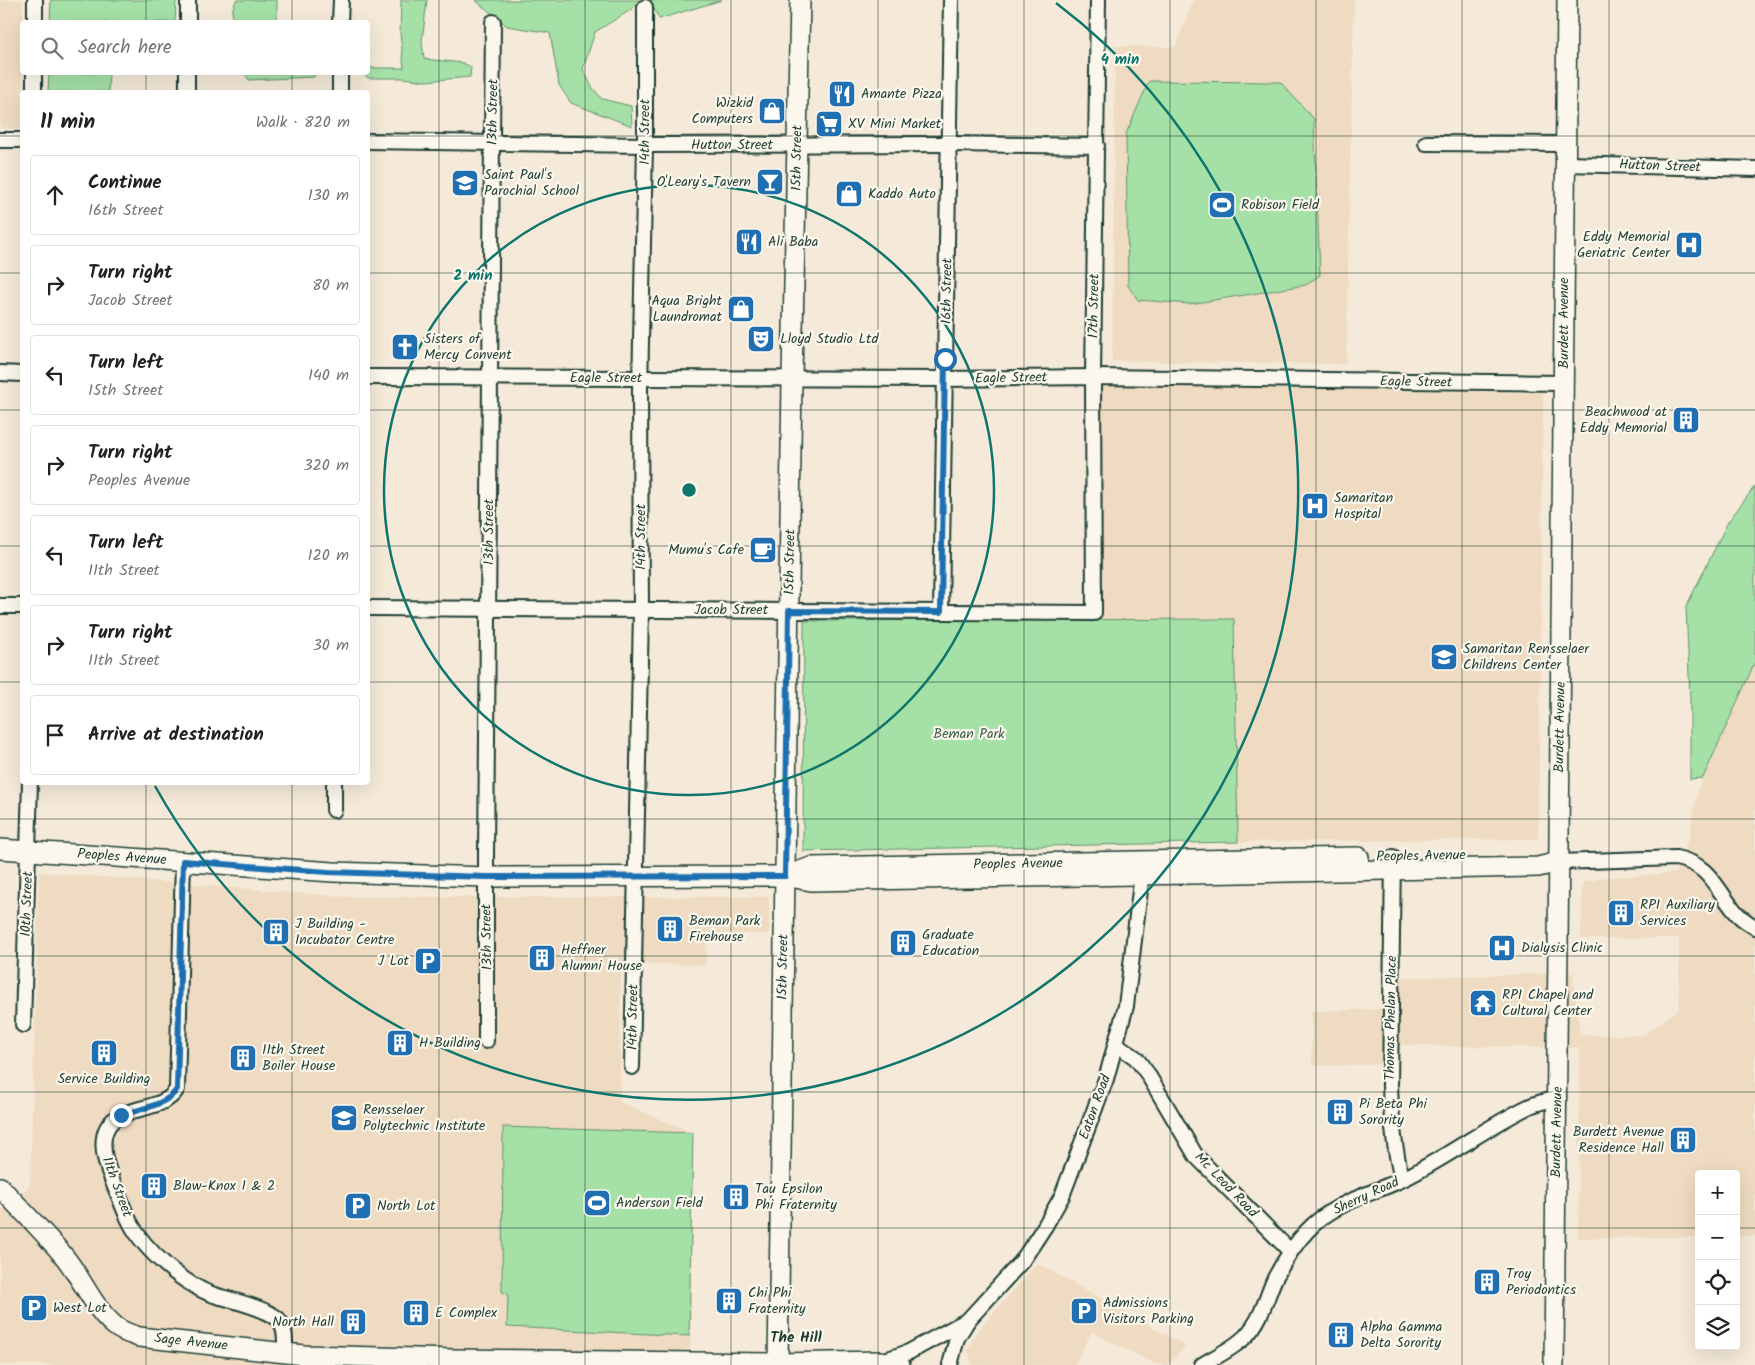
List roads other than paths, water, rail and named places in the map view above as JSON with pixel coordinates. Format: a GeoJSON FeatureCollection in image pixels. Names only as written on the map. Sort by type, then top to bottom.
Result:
{"type":"FeatureCollection","features":[{"type":"Feature","properties":{"kind":"street"},"geometry":{"type":"LineString","coordinates":[[35,0],[35,20]]}},
{"type":"Feature","properties":{"kind":"street"},"geometry":{"type":"LineString","coordinates":[[188,0],[188,20]]}},
{"type":"Feature","properties":{"kind":"street"},"geometry":{"type":"LineString","coordinates":[[340,20],[341,0]]}},
{"type":"Feature","properties":{"kind":"street","name":"15th Street"},"geometry":{"type":"LineString","coordinates":[[778,1364],[792,378],[800,0]]}},
{"type":"Feature","properties":{"kind":"street","name":"16th Street"},"geometry":{"type":"LineString","coordinates":[[941,612],[951,0]]}},
{"type":"Feature","properties":{"kind":"street","name":"17th Street"},"geometry":{"type":"LineString","coordinates":[[1094,612],[1094,377],[1098,0]]}},
{"type":"Feature","properties":{"kind":"street","name":"Burdett Avenue"},"geometry":{"type":"LineString","coordinates":[[1554,1365],[1567,0]]}},
{"type":"Feature","properties":{"kind":"street","name":"14th Street"},"geometry":{"type":"LineString","coordinates":[[632,1067],[641,610],[640,378],[646,145],[645,7]]}},
{"type":"Feature","properties":{"kind":"street","name":"13th Street"},"geometry":{"type":"LineString","coordinates":[[486,1041],[493,22]]}},
{"type":"Feature","properties":{"kind":"street"},"geometry":{"type":"LineString","coordinates":[[34,75],[34,90]]}},
{"type":"Feature","properties":{"kind":"street"},"geometry":{"type":"LineString","coordinates":[[187,75],[187,90]]}},
{"type":"Feature","properties":{"kind":"street"},"geometry":{"type":"LineString","coordinates":[[340,75],[340,90]]}},
{"type":"Feature","properties":{"kind":"street"},"geometry":{"type":"LineString","coordinates":[[0,140],[20,140]]}},
{"type":"Feature","properties":{"kind":"street","name":"Hutton Street"},"geometry":{"type":"LineString","coordinates":[[370,141],[646,145],[950,144],[1097,146]]}},
{"type":"Feature","properties":{"kind":"street"},"geometry":{"type":"LineString","coordinates":[[1426,143],[1566,144]]}},
{"type":"Feature","properties":{"kind":"street","name":"Hutton Street"},"geometry":{"type":"LineString","coordinates":[[1566,164],[1755,169]]}},
{"type":"Feature","properties":{"kind":"street"},"geometry":{"type":"LineString","coordinates":[[0,374],[20,374]]}},
{"type":"Feature","properties":{"kind":"street","name":"Eagle Street"},"geometry":{"type":"LineString","coordinates":[[370,377],[945,379],[1094,377],[1564,383]]}},
{"type":"Feature","properties":{"kind":"street"},"geometry":{"type":"LineString","coordinates":[[0,606],[20,606]]}},
{"type":"Feature","properties":{"kind":"street","name":"Jacob Street"},"geometry":{"type":"LineString","coordinates":[[370,608],[1094,612]]}},
{"type":"Feature","properties":{"kind":"street","name":"10th Street"},"geometry":{"type":"LineString","coordinates":[[23,1025],[30,785]]}},
{"type":"Feature","properties":{"kind":"street"},"geometry":{"type":"LineString","coordinates":[[334,785],[334,810]]}},
{"type":"Feature","properties":{"kind":"street","name":"Peoples Avenue"},"geometry":{"type":"LineString","coordinates":[[0,849],[328,872],[486,877],[785,876],[811,881],[1143,869],[1393,863],[1538,868],[1559,862],[1676,858],[1687,860],[1706,872],[1735,912],[1755,927]]}},
{"type":"Feature","properties":{"kind":"street","name":"11th Street"},"geometry":{"type":"LineString","coordinates":[[183,861],[177,1089],[175,1093],[155,1105],[121,1115],[112,1121],[106,1129],[104,1152],[110,1175],[130,1222],[151,1251],[176,1272],[208,1292],[266,1312],[277,1318],[284,1330],[285,1352]]}},
{"type":"Feature","properties":{"kind":"street","name":"Thomas Phelan Place"},"geometry":{"type":"LineString","coordinates":[[1393,863],[1391,1123],[1395,1152],[1402,1179]]}},
{"type":"Feature","properties":{"kind":"street","name":"Eaton Road"},"geometry":{"type":"LineString","coordinates":[[950,1365],[958,1338],[968,1320],[1022,1261],[1062,1196],[1106,1079],[1126,1006],[1143,869]]}},
{"type":"Feature","properties":{"kind":"street","name":"Mc Leod Road"},"geometry":{"type":"LineString","coordinates":[[1116,1044],[1136,1058],[1147,1073],[1196,1156],[1290,1251]]}},
{"type":"Feature","properties":{"kind":"street","name":"Sherry Road"},"geometry":{"type":"LineString","coordinates":[[1202,1365],[1230,1349],[1247,1335],[1262,1314],[1274,1280],[1290,1251],[1308,1229],[1331,1211],[1352,1199],[1402,1179],[1529,1106],[1557,1098]]}},
{"type":"Feature","properties":{"kind":"street","name":"Sage Avenue"},"geometry":{"type":"LineString","coordinates":[[0,1187],[62,1254],[75,1270],[104,1315],[115,1326],[139,1337],[304,1355],[778,1364],[881,1361],[900,1365]]}},
{"type":"Feature","properties":{"kind":"street","name":"Eaton Road"},"geometry":{"type":"LineString","coordinates":[[881,1361],[908,1352],[968,1320]]}},
{"type":"Feature","properties":{"kind":"place","name":"Amante Pizza"},"geometry":{"type":"Point","coordinates":[842,94]}},
{"type":"Feature","properties":{"kind":"place","name":"Wizkid Computers"},"geometry":{"type":"Point","coordinates":[772,111]}},
{"type":"Feature","properties":{"kind":"place","name":"XV Mini Market"},"geometry":{"type":"Point","coordinates":[829,124]}},
{"type":"Feature","properties":{"kind":"place","name":"O'Leary's Tavern"},"geometry":{"type":"Point","coordinates":[770,182]}},
{"type":"Feature","properties":{"kind":"place","name":"Saint Paul's Parochial School"},"geometry":{"type":"Point","coordinates":[465,183]}},
{"type":"Feature","properties":{"kind":"place","name":"Kaddo Auto"},"geometry":{"type":"Point","coordinates":[849,194]}},
{"type":"Feature","properties":{"kind":"place","name":"Robison Field"},"geometry":{"type":"Point","coordinates":[1222,205]}},
{"type":"Feature","properties":{"kind":"place","name":"Ali Baba"},"geometry":{"type":"Point","coordinates":[749,242]}},
{"type":"Feature","properties":{"kind":"place","name":"Eddy Memorial Geriatric Center"},"geometry":{"type":"Point","coordinates":[1689,245]}},
{"type":"Feature","properties":{"kind":"place","name":"Aqua Bright Laundromat"},"geometry":{"type":"Point","coordinates":[741,309]}},
{"type":"Feature","properties":{"kind":"place","name":"Lloyd Studio Ltd"},"geometry":{"type":"Point","coordinates":[761,339]}},
{"type":"Feature","properties":{"kind":"place","name":"Sisters of Mercy Convent"},"geometry":{"type":"Point","coordinates":[405,347]}},
{"type":"Feature","properties":{"kind":"place","name":"Beachwood at Eddy Memorial"},"geometry":{"type":"Point","coordinates":[1686,420]}},
{"type":"Feature","properties":{"kind":"place","name":"Samaritan Hospital"},"geometry":{"type":"Point","coordinates":[1315,506]}},
{"type":"Feature","properties":{"kind":"place","name":"Mumu's Cafe"},"geometry":{"type":"Point","coordinates":[763,550]}},
{"type":"Feature","properties":{"kind":"place","name":"Samaritan Rensselaer Childrens Center"},"geometry":{"type":"Point","coordinates":[1444,657]}},
{"type":"Feature","properties":{"kind":"place","name":"RPI Auxiliary Services"},"geometry":{"type":"Point","coordinates":[1621,913]}},
{"type":"Feature","properties":{"kind":"place","name":"Beman Park Firehouse"},"geometry":{"type":"Point","coordinates":[670,929]}},
{"type":"Feature","properties":{"kind":"place","name":"J Building - Incubator Centre"},"geometry":{"type":"Point","coordinates":[276,932]}},
{"type":"Feature","properties":{"kind":"place","name":"Graduate Education"},"geometry":{"type":"Point","coordinates":[903,943]}},
{"type":"Feature","properties":{"kind":"place","name":"Dialysis Clinic"},"geometry":{"type":"Point","coordinates":[1502,948]}},
{"type":"Feature","properties":{"kind":"place","name":"Heffner Alumni House"},"geometry":{"type":"Point","coordinates":[542,958]}},
{"type":"Feature","properties":{"kind":"place","name":"J Lot"},"geometry":{"type":"Point","coordinates":[428,961]}},
{"type":"Feature","properties":{"kind":"place","name":"RPI Chapel and Cultural Center"},"geometry":{"type":"Point","coordinates":[1483,1003]}},
{"type":"Feature","properties":{"kind":"place","name":"H Building"},"geometry":{"type":"Point","coordinates":[400,1043]}},
{"type":"Feature","properties":{"kind":"place","name":"Service Building"},"geometry":{"type":"Point","coordinates":[104,1053]}},
{"type":"Feature","properties":{"kind":"place","name":"11th Street Boiler House"},"geometry":{"type":"Point","coordinates":[243,1058]}},
{"type":"Feature","properties":{"kind":"place","name":"Pi Beta Phi Sorority"},"geometry":{"type":"Point","coordinates":[1340,1112]}},
{"type":"Feature","properties":{"kind":"place","name":"Rensselaer Polytechnic Institute"},"geometry":{"type":"Point","coordinates":[344,1118]}},
{"type":"Feature","properties":{"kind":"place","name":"Burdett Avenue Residence Hall"},"geometry":{"type":"Point","coordinates":[1683,1140]}},
{"type":"Feature","properties":{"kind":"place","name":"Blaw-Knox 1 & 2"},"geometry":{"type":"Point","coordinates":[154,1186]}},
{"type":"Feature","properties":{"kind":"place","name":"Tau Epsilon Phi Fraternity"},"geometry":{"type":"Point","coordinates":[736,1197]}},
{"type":"Feature","properties":{"kind":"place","name":"Anderson Field"},"geometry":{"type":"Point","coordinates":[597,1203]}},
{"type":"Feature","properties":{"kind":"place","name":"North Lot"},"geometry":{"type":"Point","coordinates":[358,1206]}},
{"type":"Feature","properties":{"kind":"place","name":"Troy Periodontics"},"geometry":{"type":"Point","coordinates":[1487,1282]}},
{"type":"Feature","properties":{"kind":"place","name":"Chi Phi Fraternity"},"geometry":{"type":"Point","coordinates":[729,1301]}},
{"type":"Feature","properties":{"kind":"place","name":"West Lot"},"geometry":{"type":"Point","coordinates":[34,1308]}},
{"type":"Feature","properties":{"kind":"place","name":"Admissions Visitors Parking"},"geometry":{"type":"Point","coordinates":[1084,1311]}},
{"type":"Feature","properties":{"kind":"place","name":"E Complex"},"geometry":{"type":"Point","coordinates":[416,1313]}},
{"type":"Feature","properties":{"kind":"place","name":"North Hall"},"geometry":{"type":"Point","coordinates":[353,1322]}},
{"type":"Feature","properties":{"kind":"place","name":"Alpha Gamma Delta Sorority"},"geometry":{"type":"Point","coordinates":[1341,1335]}},
{"type":"Feature","properties":{"kind":"district","name":"The Hill"},"geometry":{"type":"Point","coordinates":[796,1338]}},
{"type":"Feature","properties":{"kind":"park label","name":"Beman Park"},"geometry":{"type":"Point","coordinates":[969,734]}}]}
